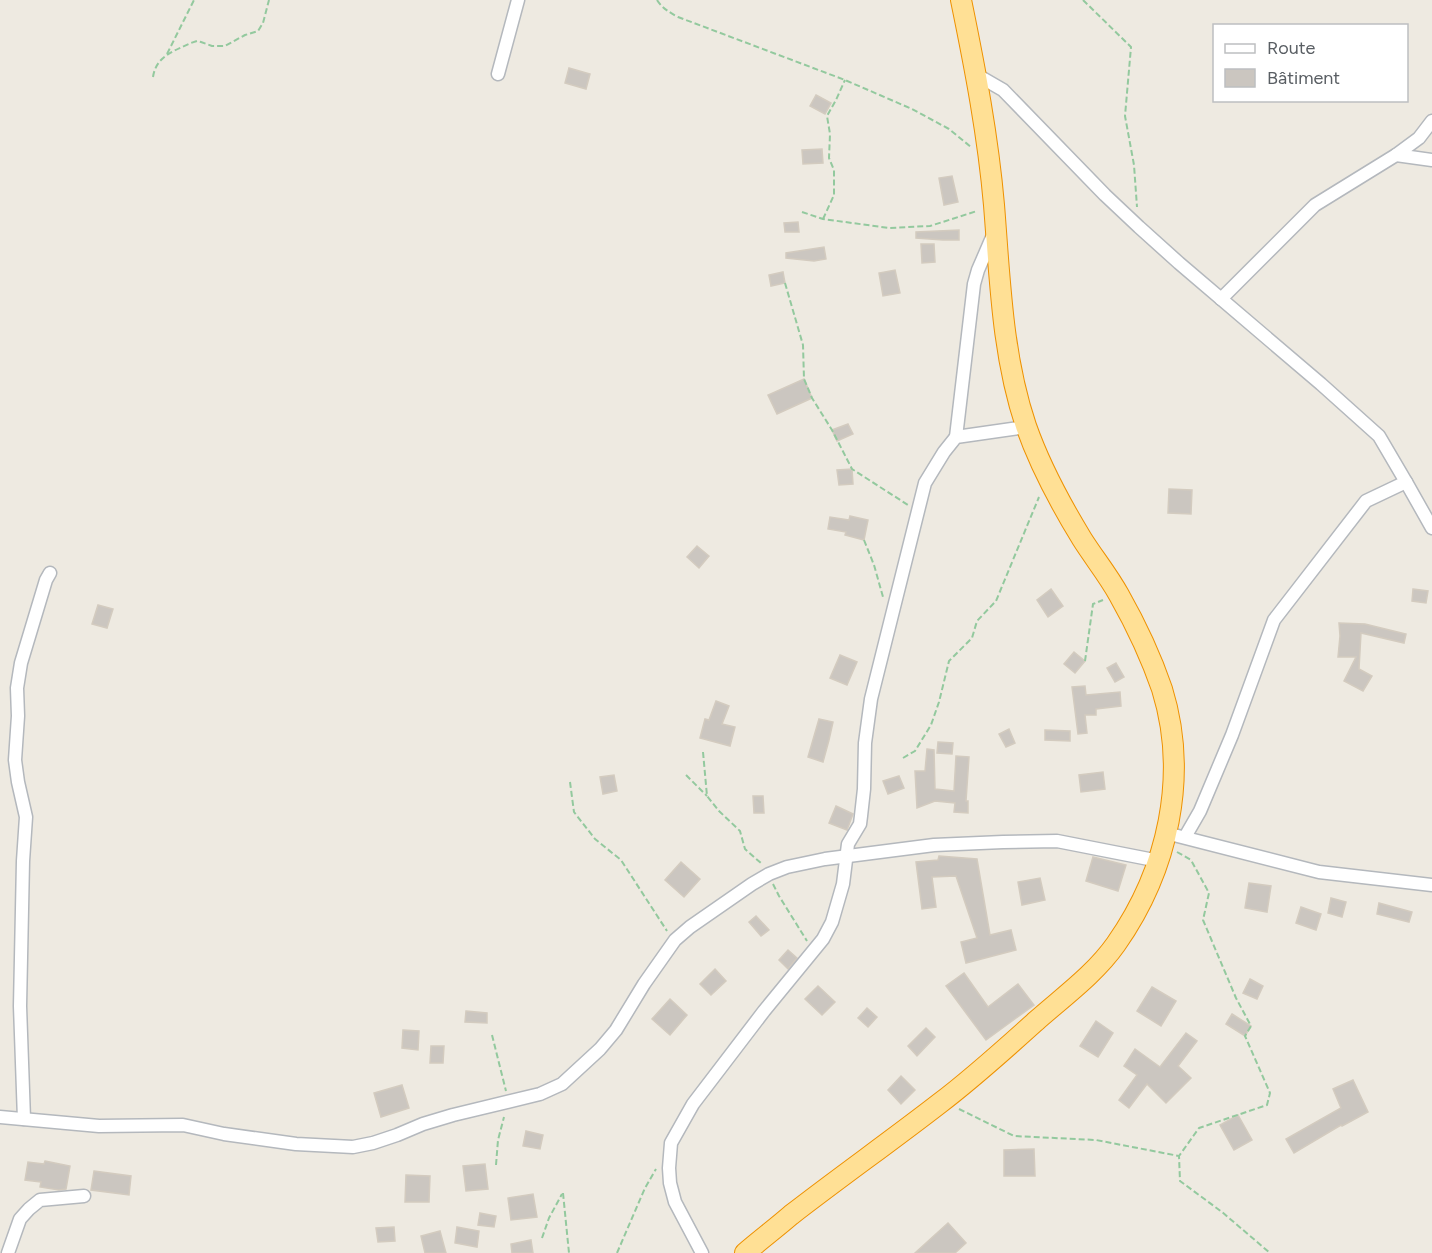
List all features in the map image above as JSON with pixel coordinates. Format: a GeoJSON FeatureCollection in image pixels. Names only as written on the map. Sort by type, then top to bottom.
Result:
{"type":"FeatureCollection","features":[{"type":"Feature","properties":{"kind":"highway"},"geometry":{"type":"LineString","coordinates":[[745,1253],[818,1194],[943,1101],[1092,971],[1115,945],[1144,897],[1163,846],[1174,783],[1169,721],[1162,691],[1149,654],[1118,594],[1047,478],[1026,427],[1015,387],[999,281],[990,162],[977,75],[961,0]]}},
{"type":"Feature","properties":{"kind":"street"},"geometry":{"type":"LineString","coordinates":[[498,74],[518,0]]}},
{"type":"Feature","properties":{"kind":"street"},"geometry":{"type":"LineString","coordinates":[[977,75],[1003,90],[1139,227],[1378,436],[1432,528]]}},
{"type":"Feature","properties":{"kind":"street"},"geometry":{"type":"LineString","coordinates":[[1221,299],[1315,205],[1396,155],[1419,138],[1432,121]]}},
{"type":"Feature","properties":{"kind":"street"},"geometry":{"type":"LineString","coordinates":[[1396,155],[1432,160]]}},
{"type":"Feature","properties":{"kind":"street"},"geometry":{"type":"LineString","coordinates":[[702,1253],[675,1202],[669,1175],[671,1143],[693,1104],[823,939],[832,922],[843,884],[848,844],[860,824],[864,789],[866,724],[873,689],[925,483],[956,437],[974,284],[996,228]]}},
{"type":"Feature","properties":{"kind":"street"},"geometry":{"type":"LineString","coordinates":[[956,437],[1026,427]]}},
{"type":"Feature","properties":{"kind":"street"},"geometry":{"type":"LineString","coordinates":[[0,1118],[99,1126],[183,1125],[224,1134],[296,1144],[353,1147],[373,1143],[423,1124],[540,1094],[562,1084],[600,1049],[616,1030],[644,984],[675,940],[690,927],[769,874],[825,859],[934,845],[1057,841],[1163,846],[1185,837],[1200,812],[1232,735],[1274,620],[1366,501],[1406,482]]}},
{"type":"Feature","properties":{"kind":"street"},"geometry":{"type":"LineString","coordinates":[[24,1119],[20,1006],[26,817],[15,760],[17,688],[21,663],[50,573]]}},
{"type":"Feature","properties":{"kind":"street"},"geometry":{"type":"LineString","coordinates":[[1185,837],[1319,872],[1432,885]]}},
{"type":"Feature","properties":{"kind":"street"},"geometry":{"type":"LineString","coordinates":[[8,1253],[20,1219],[40,1200],[84,1196]]}},
{"type":"Feature","properties":{"kind":"path"},"geometry":{"type":"LineString","coordinates":[[153,77],[157,64],[167,54],[194,0]]}},
{"type":"Feature","properties":{"kind":"path"},"geometry":{"type":"LineString","coordinates":[[167,54],[196,41],[212,46],[225,46],[258,31],[263,23],[269,0]]}},
{"type":"Feature","properties":{"kind":"path"},"geometry":{"type":"LineString","coordinates":[[657,0],[667,11],[678,17],[845,80],[912,109],[949,129],[990,162]]}},
{"type":"Feature","properties":{"kind":"path"},"geometry":{"type":"LineString","coordinates":[[1083,0],[1131,47],[1125,116],[1134,165],[1139,227]]}},
{"type":"Feature","properties":{"kind":"path"},"geometry":{"type":"LineString","coordinates":[[823,219],[834,195],[834,170],[829,158],[830,134],[827,116],[845,80]]}},
{"type":"Feature","properties":{"kind":"path"},"geometry":{"type":"LineString","coordinates":[[802,212],[823,219],[889,228],[930,226],[994,206]]}},
{"type":"Feature","properties":{"kind":"path"},"geometry":{"type":"LineString","coordinates":[[785,283],[802,345],[804,379],[812,398],[852,469],[918,511]]}},
{"type":"Feature","properties":{"kind":"path"},"geometry":{"type":"LineString","coordinates":[[903,758],[915,751],[931,725],[949,661],[972,638],[976,621],[996,601],[1047,478]]}},
{"type":"Feature","properties":{"kind":"path"},"geometry":{"type":"LineString","coordinates":[[864,540],[883,597],[894,606]]}},
{"type":"Feature","properties":{"kind":"path"},"geometry":{"type":"LineString","coordinates":[[1085,661],[1093,604],[1118,594]]}},
{"type":"Feature","properties":{"kind":"path"},"geometry":{"type":"LineString","coordinates":[[703,752],[707,796]]}},
{"type":"Feature","properties":{"kind":"path"},"geometry":{"type":"LineString","coordinates":[[686,775],[719,812],[740,831],[745,849],[768,869],[779,896],[813,951]]}},
{"type":"Feature","properties":{"kind":"path"},"geometry":{"type":"LineString","coordinates":[[570,782],[574,812],[595,839],[621,860],[665,929],[675,940]]}},
{"type":"Feature","properties":{"kind":"path"},"geometry":{"type":"LineString","coordinates":[[1163,846],[1191,860],[1209,893],[1203,920],[1236,998],[1251,1026],[1245,1036],[1270,1093],[1267,1105],[1199,1128],[1179,1156],[1180,1181],[1222,1212],[1270,1253]]}},
{"type":"Feature","properties":{"kind":"path"},"geometry":{"type":"LineString","coordinates":[[943,1101],[1014,1136],[1096,1140],[1179,1156]]}},
{"type":"Feature","properties":{"kind":"path"},"geometry":{"type":"LineString","coordinates":[[617,1253],[645,1188],[671,1143]]}},
{"type":"Feature","properties":{"kind":"path"},"geometry":{"type":"LineString","coordinates":[[542,1238],[549,1218],[563,1192],[569,1253]]}},
{"type":"Feature","properties":{"kind":"building"},"geometry":{"type":"Polygon","coordinates":[[[569,68],[590,74],[586,89],[565,83],[569,68]]]}},
{"type":"Feature","properties":{"kind":"building"},"geometry":{"type":"Polygon","coordinates":[[[816,95],[831,103],[825,114],[810,106],[816,95]]]}},
{"type":"Feature","properties":{"kind":"building"},"geometry":{"type":"Polygon","coordinates":[[[822,149],[823,163],[803,164],[802,150],[822,149]]]}},
{"type":"Feature","properties":{"kind":"building"},"geometry":{"type":"Polygon","coordinates":[[[952,176],[958,202],[944,205],[939,178],[952,176]]]}},
{"type":"Feature","properties":{"kind":"building"},"geometry":{"type":"Polygon","coordinates":[[[798,222],[799,232],[785,232],[784,223],[798,222]]]}},
{"type":"Feature","properties":{"kind":"building"},"geometry":{"type":"Polygon","coordinates":[[[959,230],[959,240],[916,238],[916,232],[959,230]]]}},
{"type":"Feature","properties":{"kind":"building"},"geometry":{"type":"Polygon","coordinates":[[[921,244],[934,244],[935,262],[922,263],[921,244]]]}},
{"type":"Feature","properties":{"kind":"building"},"geometry":{"type":"Polygon","coordinates":[[[824,247],[826,259],[814,261],[786,258],[786,253],[824,247]]]}},
{"type":"Feature","properties":{"kind":"building"},"geometry":{"type":"Polygon","coordinates":[[[895,270],[900,293],[883,296],[879,273],[895,270]]]}},
{"type":"Feature","properties":{"kind":"building"},"geometry":{"type":"Polygon","coordinates":[[[783,272],[785,283],[771,286],[769,275],[783,272]]]}},
{"type":"Feature","properties":{"kind":"building"},"geometry":{"type":"Polygon","coordinates":[[[804,379],[812,398],[777,414],[768,395],[804,379]]]}},
{"type":"Feature","properties":{"kind":"building"},"geometry":{"type":"Polygon","coordinates":[[[848,424],[853,434],[837,441],[832,430],[848,424]]]}},
{"type":"Feature","properties":{"kind":"building"},"geometry":{"type":"Polygon","coordinates":[[[852,469],[853,484],[839,485],[837,470],[852,469]]]}},
{"type":"Feature","properties":{"kind":"building"},"geometry":{"type":"Polygon","coordinates":[[[1169,489],[1192,490],[1191,514],[1168,513],[1169,489]]]}},
{"type":"Feature","properties":{"kind":"building"},"geometry":{"type":"Polygon","coordinates":[[[850,516],[868,520],[864,540],[845,535],[846,532],[828,529],[830,517],[849,520],[850,516]]]}},
{"type":"Feature","properties":{"kind":"building"},"geometry":{"type":"Polygon","coordinates":[[[697,546],[709,556],[699,568],[687,557],[697,546]]]}},
{"type":"Feature","properties":{"kind":"building"},"geometry":{"type":"Polygon","coordinates":[[[1051,589],[1063,606],[1048,617],[1037,600],[1051,589]]]}},
{"type":"Feature","properties":{"kind":"building"},"geometry":{"type":"Polygon","coordinates":[[[1413,589],[1428,591],[1426,603],[1412,601],[1413,589]]]}},
{"type":"Feature","properties":{"kind":"building"},"geometry":{"type":"Polygon","coordinates":[[[98,605],[113,609],[107,628],[92,624],[98,605]]]}},
{"type":"Feature","properties":{"kind":"building"},"geometry":{"type":"Polygon","coordinates":[[[1339,623],[1365,624],[1406,634],[1404,643],[1361,633],[1359,669],[1372,676],[1363,691],[1344,681],[1356,657],[1338,657],[1339,623]]]}},
{"type":"Feature","properties":{"kind":"building"},"geometry":{"type":"Polygon","coordinates":[[[1074,652],[1085,661],[1075,673],[1064,664],[1074,652]]]}},
{"type":"Feature","properties":{"kind":"building"},"geometry":{"type":"Polygon","coordinates":[[[840,655],[857,662],[847,685],[830,678],[840,655]]]}},
{"type":"Feature","properties":{"kind":"building"},"geometry":{"type":"Polygon","coordinates":[[[1116,663],[1124,677],[1115,682],[1107,668],[1116,663]]]}},
{"type":"Feature","properties":{"kind":"building"},"geometry":{"type":"Polygon","coordinates":[[[1085,686],[1086,695],[1120,692],[1121,706],[1096,709],[1096,715],[1085,715],[1087,733],[1078,734],[1072,687],[1085,686]]]}},
{"type":"Feature","properties":{"kind":"building"},"geometry":{"type":"Polygon","coordinates":[[[716,701],[729,706],[722,724],[735,727],[730,746],[700,738],[705,719],[709,720],[716,701]]]}},
{"type":"Feature","properties":{"kind":"building"},"geometry":{"type":"Polygon","coordinates":[[[819,719],[833,722],[823,762],[808,757],[819,719]]]}},
{"type":"Feature","properties":{"kind":"building"},"geometry":{"type":"Polygon","coordinates":[[[1009,729],[1015,743],[1006,747],[999,734],[1009,729]]]}},
{"type":"Feature","properties":{"kind":"building"},"geometry":{"type":"Polygon","coordinates":[[[1045,730],[1070,731],[1070,741],[1045,740],[1045,730]]]}},
{"type":"Feature","properties":{"kind":"building"},"geometry":{"type":"Polygon","coordinates":[[[938,742],[953,743],[952,754],[937,753],[938,742]]]}},
{"type":"Feature","properties":{"kind":"building"},"geometry":{"type":"Polygon","coordinates":[[[927,749],[934,750],[935,789],[954,791],[956,756],[969,757],[966,801],[968,801],[968,813],[954,812],[955,803],[935,801],[917,808],[915,771],[925,771],[927,749]]]}},
{"type":"Feature","properties":{"kind":"building"},"geometry":{"type":"Polygon","coordinates":[[[1103,772],[1105,789],[1081,792],[1079,775],[1103,772]]]}},
{"type":"Feature","properties":{"kind":"building"},"geometry":{"type":"Polygon","coordinates":[[[614,775],[617,791],[603,794],[600,777],[614,775]]]}},
{"type":"Feature","properties":{"kind":"building"},"geometry":{"type":"Polygon","coordinates":[[[899,776],[904,788],[888,794],[883,781],[899,776]]]}},
{"type":"Feature","properties":{"kind":"building"},"geometry":{"type":"Polygon","coordinates":[[[753,796],[763,796],[764,813],[754,813],[753,796]]]}},
{"type":"Feature","properties":{"kind":"building"},"geometry":{"type":"Polygon","coordinates":[[[836,806],[853,814],[847,830],[829,823],[836,806]]]}},
{"type":"Feature","properties":{"kind":"building"},"geometry":{"type":"Polygon","coordinates":[[[939,856],[977,859],[990,935],[1011,930],[1016,950],[966,963],[961,942],[977,938],[956,876],[932,877],[936,907],[922,909],[916,862],[938,860],[939,856]]]}},
{"type":"Feature","properties":{"kind":"building"},"geometry":{"type":"Polygon","coordinates":[[[1093,857],[1126,865],[1118,891],[1086,881],[1093,857]]]}},
{"type":"Feature","properties":{"kind":"building"},"geometry":{"type":"Polygon","coordinates":[[[681,862],[700,879],[684,897],[665,880],[681,862]]]}},
{"type":"Feature","properties":{"kind":"building"},"geometry":{"type":"Polygon","coordinates":[[[1040,878],[1045,900],[1022,905],[1018,882],[1040,878]]]}},
{"type":"Feature","properties":{"kind":"building"},"geometry":{"type":"Polygon","coordinates":[[[1249,883],[1271,886],[1267,912],[1245,908],[1249,883]]]}},
{"type":"Feature","properties":{"kind":"building"},"geometry":{"type":"Polygon","coordinates":[[[1331,898],[1346,902],[1342,917],[1328,913],[1331,898]]]}},
{"type":"Feature","properties":{"kind":"building"},"geometry":{"type":"Polygon","coordinates":[[[1379,903],[1412,912],[1409,922],[1377,914],[1379,903]]]}},
{"type":"Feature","properties":{"kind":"building"},"geometry":{"type":"Polygon","coordinates":[[[1301,907],[1321,914],[1316,930],[1296,923],[1301,907]]]}},
{"type":"Feature","properties":{"kind":"building"},"geometry":{"type":"Polygon","coordinates":[[[756,916],[769,930],[761,936],[749,922],[756,916]]]}},
{"type":"Feature","properties":{"kind":"building"},"geometry":{"type":"Polygon","coordinates":[[[788,950],[797,958],[788,969],[779,960],[788,950]]]}},
{"type":"Feature","properties":{"kind":"building"},"geometry":{"type":"Polygon","coordinates":[[[715,969],[726,981],[711,995],[700,984],[715,969]]]}},
{"type":"Feature","properties":{"kind":"building"},"geometry":{"type":"Polygon","coordinates":[[[964,973],[988,1007],[1018,984],[1034,1005],[986,1040],[946,986],[964,973]]]}},
{"type":"Feature","properties":{"kind":"building"},"geometry":{"type":"Polygon","coordinates":[[[1250,979],[1263,986],[1257,999],[1243,993],[1250,979]]]}},
{"type":"Feature","properties":{"kind":"building"},"geometry":{"type":"Polygon","coordinates":[[[818,986],[835,1002],[822,1015],[805,999],[818,986]]]}},
{"type":"Feature","properties":{"kind":"building"},"geometry":{"type":"Polygon","coordinates":[[[1152,987],[1176,1001],[1161,1026],[1137,1011],[1152,987]]]}},
{"type":"Feature","properties":{"kind":"building"},"geometry":{"type":"Polygon","coordinates":[[[670,999],[687,1015],[670,1035],[652,1019],[670,999]]]}},
{"type":"Feature","properties":{"kind":"building"},"geometry":{"type":"Polygon","coordinates":[[[867,1008],[877,1017],[868,1027],[858,1018],[867,1008]]]}},
{"type":"Feature","properties":{"kind":"building"},"geometry":{"type":"Polygon","coordinates":[[[466,1011],[487,1013],[487,1023],[465,1022],[466,1011]]]}},
{"type":"Feature","properties":{"kind":"building"},"geometry":{"type":"Polygon","coordinates":[[[1232,1014],[1251,1026],[1245,1036],[1226,1024],[1232,1014]]]}},
{"type":"Feature","properties":{"kind":"building"},"geometry":{"type":"Polygon","coordinates":[[[1096,1021],[1113,1033],[1098,1057],[1080,1046],[1096,1021]]]}},
{"type":"Feature","properties":{"kind":"building"},"geometry":{"type":"Polygon","coordinates":[[[926,1028],[935,1037],[917,1056],[908,1046],[926,1028]]]}},
{"type":"Feature","properties":{"kind":"building"},"geometry":{"type":"Polygon","coordinates":[[[403,1030],[419,1031],[418,1050],[402,1048],[403,1030]]]}},
{"type":"Feature","properties":{"kind":"building"},"geometry":{"type":"Polygon","coordinates":[[[1186,1033],[1197,1041],[1178,1066],[1191,1078],[1166,1103],[1147,1084],[1129,1108],[1119,1100],[1137,1075],[1124,1066],[1135,1049],[1160,1067],[1186,1033]]]}},
{"type":"Feature","properties":{"kind":"building"},"geometry":{"type":"Polygon","coordinates":[[[431,1046],[444,1046],[443,1063],[430,1063],[431,1046]]]}},
{"type":"Feature","properties":{"kind":"building"},"geometry":{"type":"Polygon","coordinates":[[[901,1076],[915,1090],[901,1104],[888,1090],[901,1076]]]}},
{"type":"Feature","properties":{"kind":"building"},"geometry":{"type":"Polygon","coordinates":[[[1353,1080],[1368,1112],[1294,1153],[1286,1139],[1341,1108],[1333,1089],[1353,1080]]]}},
{"type":"Feature","properties":{"kind":"building"},"geometry":{"type":"Polygon","coordinates":[[[402,1085],[409,1108],[381,1117],[374,1093],[402,1085]]]}},
{"type":"Feature","properties":{"kind":"building"},"geometry":{"type":"Polygon","coordinates":[[[1238,1115],[1252,1140],[1234,1150],[1220,1125],[1238,1115]]]}},
{"type":"Feature","properties":{"kind":"building"},"geometry":{"type":"Polygon","coordinates":[[[526,1131],[543,1135],[540,1149],[523,1146],[526,1131]]]}},
{"type":"Feature","properties":{"kind":"building"},"geometry":{"type":"Polygon","coordinates":[[[1034,1149],[1035,1176],[1004,1176],[1004,1150],[1034,1149]]]}},
{"type":"Feature","properties":{"kind":"building"},"geometry":{"type":"Polygon","coordinates":[[[45,1161],[70,1166],[66,1189],[40,1187],[41,1182],[25,1180],[28,1162],[44,1164],[45,1161]]]}},
{"type":"Feature","properties":{"kind":"building"},"geometry":{"type":"Polygon","coordinates":[[[485,1164],[488,1189],[466,1191],[463,1166],[485,1164]]]}},
{"type":"Feature","properties":{"kind":"building"},"geometry":{"type":"Polygon","coordinates":[[[94,1171],[131,1176],[129,1195],[91,1190],[94,1171]]]}},
{"type":"Feature","properties":{"kind":"building"},"geometry":{"type":"Polygon","coordinates":[[[406,1175],[430,1176],[429,1202],[405,1202],[406,1175]]]}},
{"type":"Feature","properties":{"kind":"building"},"geometry":{"type":"Polygon","coordinates":[[[533,1194],[537,1217],[511,1220],[508,1198],[533,1194]]]}},
{"type":"Feature","properties":{"kind":"building"},"geometry":{"type":"Polygon","coordinates":[[[480,1213],[496,1216],[494,1227],[478,1225],[480,1213]]]}},
{"type":"Feature","properties":{"kind":"building"},"geometry":{"type":"Polygon","coordinates":[[[948,1223],[966,1243],[955,1253],[915,1253],[948,1223]]]}},
{"type":"Feature","properties":{"kind":"building"},"geometry":{"type":"Polygon","coordinates":[[[394,1227],[395,1241],[378,1242],[376,1228],[394,1227]]]}},
{"type":"Feature","properties":{"kind":"building"},"geometry":{"type":"Polygon","coordinates":[[[457,1227],[479,1231],[477,1247],[455,1243],[457,1227]]]}},
{"type":"Feature","properties":{"kind":"building"},"geometry":{"type":"Polygon","coordinates":[[[440,1231],[446,1253],[425,1253],[421,1236],[440,1231]]]}},
{"type":"Feature","properties":{"kind":"building"},"geometry":{"type":"Polygon","coordinates":[[[531,1240],[533,1253],[512,1253],[511,1244],[531,1240]]]}}]}
